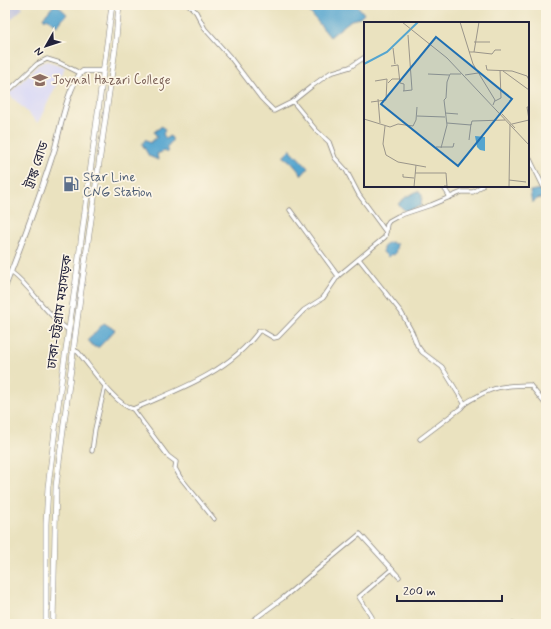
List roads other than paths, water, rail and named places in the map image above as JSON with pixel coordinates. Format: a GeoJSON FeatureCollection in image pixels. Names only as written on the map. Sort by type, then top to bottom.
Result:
{"type":"FeatureCollection","features":[{"type":"Feature","properties":{"kind":"highway","name":"ঢাকা-চট্টগ্রাম মহাসড়ক"},"geometry":{"type":"LineString","coordinates":[[46,624],[46,524],[48,487],[112,5]]}},
{"type":"Feature","properties":{"kind":"highway","name":"ঢাকা-চট্টগ্রাম মহাসড়ক"},"geometry":{"type":"LineString","coordinates":[[53,624],[56,486],[115,50],[119,5]]}},
{"type":"Feature","properties":{"kind":"highway"},"geometry":{"type":"LineString","coordinates":[[107,48],[115,50]]}},
{"type":"Feature","properties":{"kind":"highway"},"geometry":{"type":"LineString","coordinates":[[97,118],[98,122],[100,123],[103,123],[105,120]]}},
{"type":"Feature","properties":{"kind":"highway"},"geometry":{"type":"LineString","coordinates":[[95,132],[99,129],[102,130],[103,133]]}},
{"type":"Feature","properties":{"kind":"main road"},"geometry":{"type":"LineString","coordinates":[[80,73],[83,71],[104,71]]}},
{"type":"Feature","properties":{"kind":"main road","name":"ট্রাঙ্ক রোড"},"geometry":{"type":"LineString","coordinates":[[5,287],[54,148],[71,92],[80,73]]}},
{"type":"Feature","properties":{"kind":"street"},"geometry":{"type":"LineString","coordinates":[[189,5],[196,12],[203,26],[230,57],[260,98],[274,111],[292,102],[330,74],[350,67],[364,58]]}},
{"type":"Feature","properties":{"kind":"street"},"geometry":{"type":"LineString","coordinates":[[5,94],[37,64],[47,59],[60,63],[80,73]]}},
{"type":"Feature","properties":{"kind":"street"},"geometry":{"type":"LineString","coordinates":[[292,102],[316,130],[329,142],[335,158],[346,170],[359,195],[386,232]]}},
{"type":"Feature","properties":{"kind":"street"},"geometry":{"type":"LineString","coordinates":[[529,159],[544,188]]}},
{"type":"Feature","properties":{"kind":"street"},"geometry":{"type":"LineString","coordinates":[[444,187],[450,197]]}},
{"type":"Feature","properties":{"kind":"street"},"geometry":{"type":"LineString","coordinates":[[133,409],[179,389],[231,360],[247,346],[259,332],[262,331],[274,338],[278,337],[304,310],[323,298],[338,276],[385,237],[387,224],[394,219],[462,192],[473,192],[480,187]]}},
{"type":"Feature","properties":{"kind":"street"},"geometry":{"type":"LineString","coordinates":[[290,210],[338,276]]}},
{"type":"Feature","properties":{"kind":"street"},"geometry":{"type":"LineString","coordinates":[[359,259],[401,312],[422,352],[442,367],[464,403]]}},
{"type":"Feature","properties":{"kind":"street"},"geometry":{"type":"LineString","coordinates":[[11,272],[21,279],[49,312],[68,330]]}},
{"type":"Feature","properties":{"kind":"street"},"geometry":{"type":"LineString","coordinates":[[74,350],[78,352],[99,380],[121,402],[133,409],[168,456],[176,462],[176,468],[180,477],[214,519]]}},
{"type":"Feature","properties":{"kind":"street"},"geometry":{"type":"LineString","coordinates":[[420,439],[461,408],[464,403],[490,389],[504,386],[530,385],[546,405]]}},
{"type":"Feature","properties":{"kind":"street"},"geometry":{"type":"LineString","coordinates":[[92,451],[95,429],[105,386]]}},
{"type":"Feature","properties":{"kind":"street"},"geometry":{"type":"LineString","coordinates":[[248,624],[283,598],[360,534],[399,577]]}},
{"type":"Feature","properties":{"kind":"street"},"geometry":{"type":"LineString","coordinates":[[364,624],[372,617],[359,597],[392,569]]}},
{"type":"Feature","properties":{"kind":"water"},"geometry":{"type":"Polygon","coordinates":[[[54,5],[57,5],[67,14],[57,26],[47,18],[45,20],[43,18],[54,5]]]}},
{"type":"Feature","properties":{"kind":"water"},"geometry":{"type":"Polygon","coordinates":[[[304,5],[357,5],[364,14],[360,18],[351,20],[330,37],[304,5]]]}},
{"type":"Feature","properties":{"kind":"water"},"geometry":{"type":"Polygon","coordinates":[[[162,126],[165,130],[163,134],[166,139],[170,136],[172,141],[166,148],[168,151],[166,153],[164,151],[157,154],[158,160],[149,156],[142,144],[146,139],[150,143],[157,137],[154,132],[162,126]]]}},
{"type":"Feature","properties":{"kind":"water"},"geometry":{"type":"Polygon","coordinates":[[[290,149],[308,168],[302,175],[291,162],[283,156],[290,149]]]}},
{"type":"Feature","properties":{"kind":"water"},"geometry":{"type":"Polygon","coordinates":[[[541,189],[545,197],[537,199],[532,203],[530,191],[541,189]]]}},
{"type":"Feature","properties":{"kind":"water"},"geometry":{"type":"Polygon","coordinates":[[[418,191],[422,195],[421,206],[405,211],[398,204],[406,197],[418,191]]]}},
{"type":"Feature","properties":{"kind":"water"},"geometry":{"type":"Polygon","coordinates":[[[392,242],[397,244],[395,254],[388,257],[383,252],[383,248],[387,243],[392,242]]]}},
{"type":"Feature","properties":{"kind":"water"},"geometry":{"type":"Polygon","coordinates":[[[104,323],[115,330],[99,347],[94,347],[88,340],[104,323]]]}},
{"type":"Feature","properties":{"kind":"place","name":"Joynal Hazari College"},"geometry":{"type":"Point","coordinates":[40,80]}},
{"type":"Feature","properties":{"kind":"place","name":"Star Line CNG Station"},"geometry":{"type":"Point","coordinates":[71,184]}}]}
